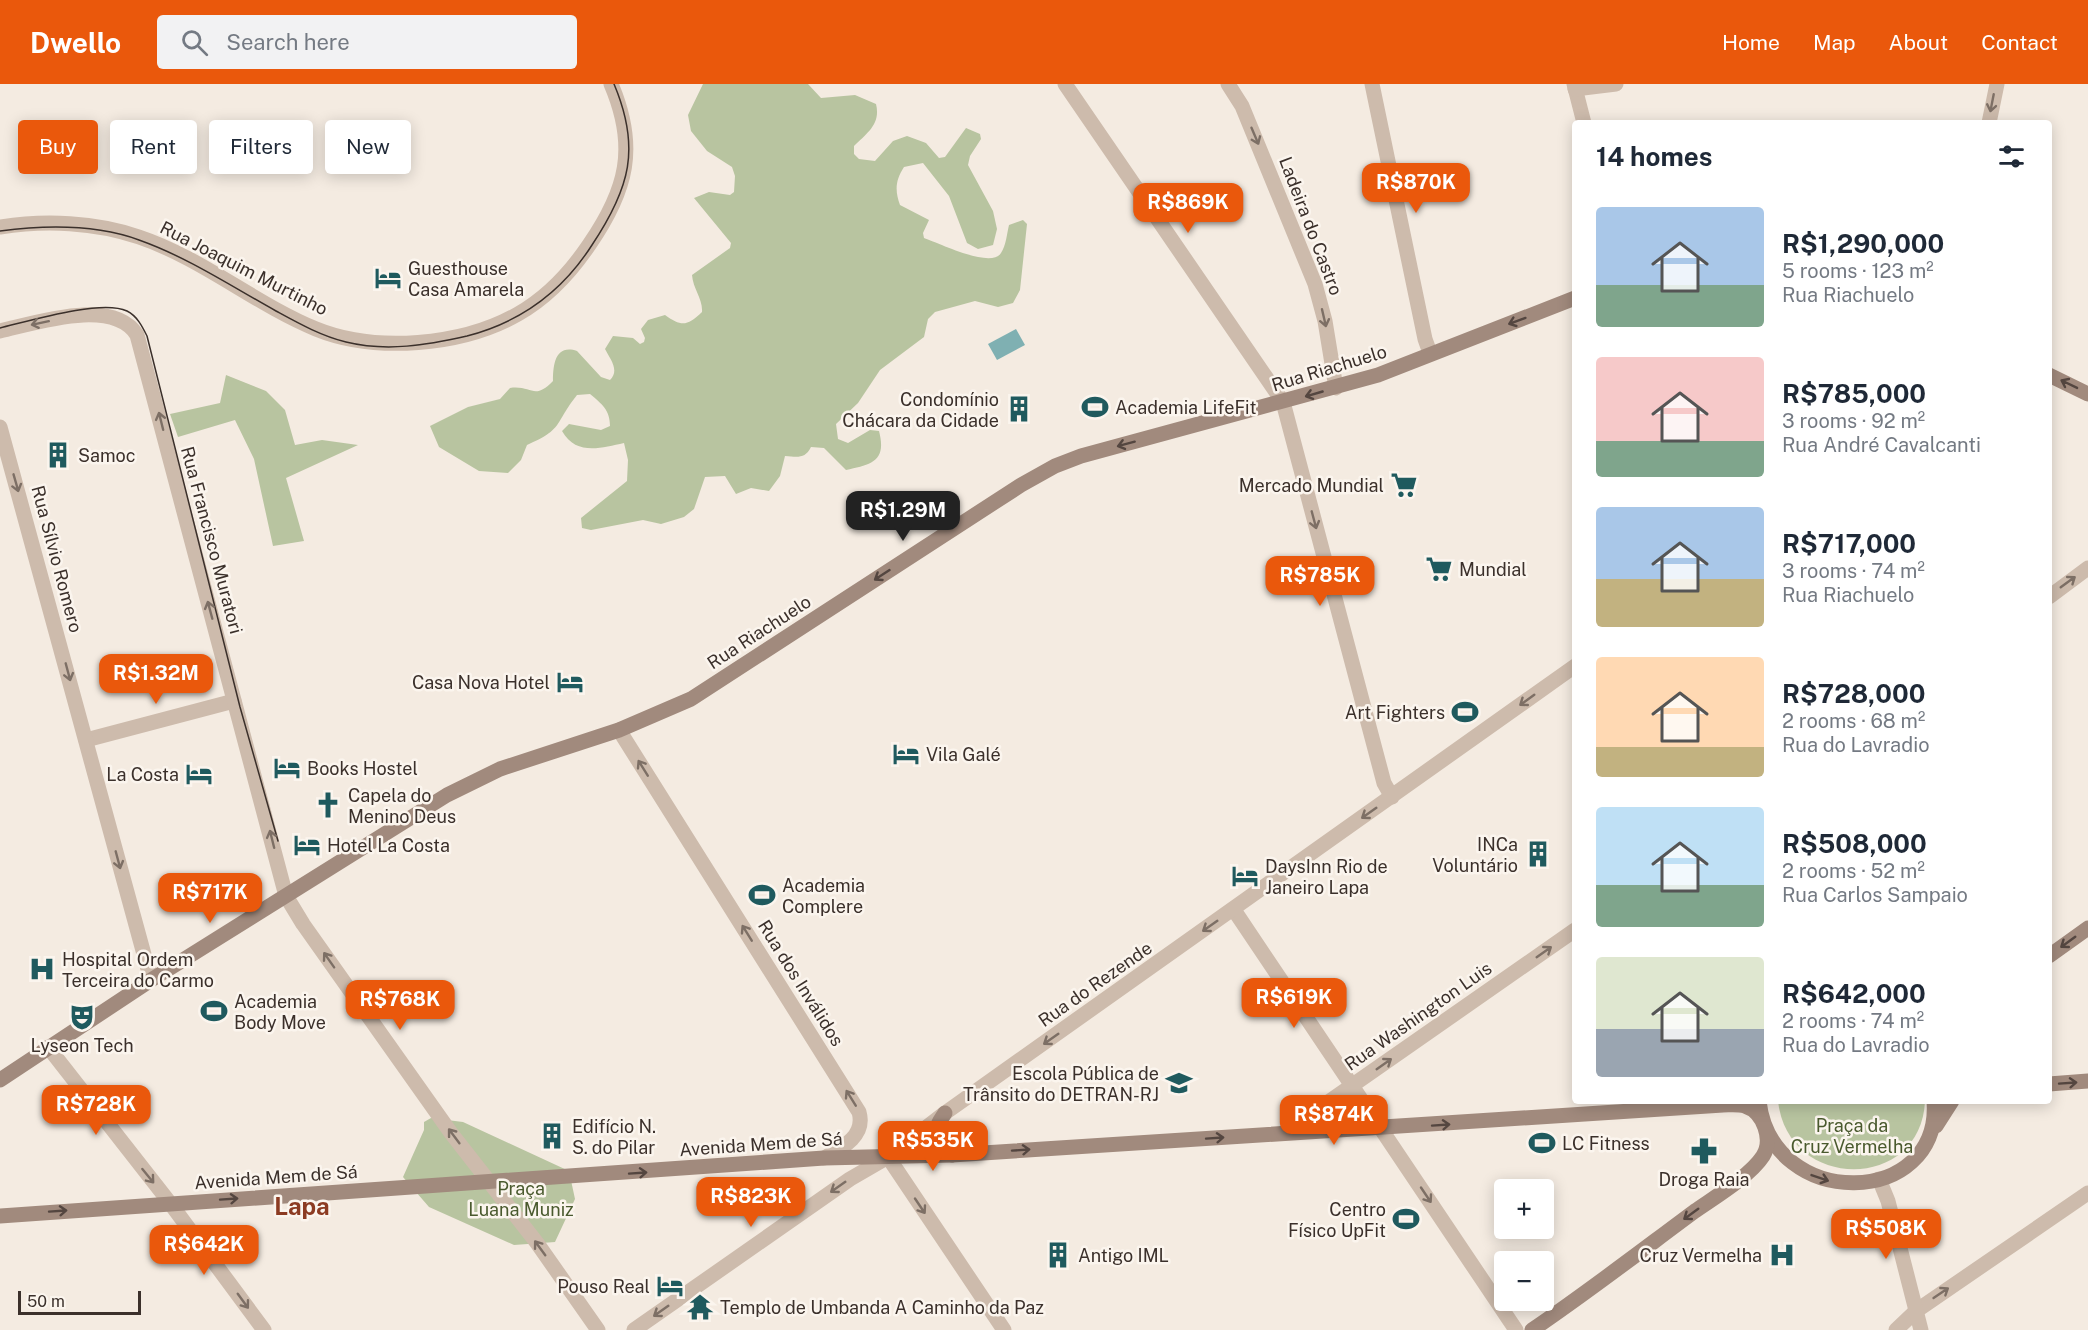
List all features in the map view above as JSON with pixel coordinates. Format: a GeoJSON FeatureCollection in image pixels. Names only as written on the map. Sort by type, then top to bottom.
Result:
{"type":"FeatureCollection","features":[{"type":"Feature","properties":{"kind":"main road","name":"Rua Riachuelo"},"geometry":{"type":"LineString","coordinates":[[0,1080],[151,980],[394,827],[482,777],[533,757],[619,729],[691,699],[1021,485],[1056,466],[1082,456],[1378,375],[1572,299]]}},
{"type":"Feature","properties":{"kind":"main road"},"geometry":{"type":"LineString","coordinates":[[2052,376],[2088,394]]}},
{"type":"Feature","properties":{"kind":"main road"},"geometry":{"type":"LineString","coordinates":[[2052,954],[2088,928]]}},
{"type":"Feature","properties":{"kind":"main road"},"geometry":{"type":"LineString","coordinates":[[2052,1084],[2088,1081]]}},
{"type":"Feature","properties":{"kind":"main road"},"geometry":{"type":"LineString","coordinates":[[1532,1330],[1757,1163],[1766,1149],[1766,1128],[1760,1104]]}},
{"type":"Feature","properties":{"kind":"main road"},"geometry":{"type":"LineString","coordinates":[[1932,1134],[1934,1104]]}},
{"type":"Feature","properties":{"kind":"main road"},"geometry":{"type":"LineString","coordinates":[[1766,1128],[1785,1157],[1814,1177],[1846,1184],[1879,1179],[1908,1163],[1932,1134],[1950,1104]]}},
{"type":"Feature","properties":{"kind":"main road","name":"Avenida Mem de Sá"},"geometry":{"type":"LineString","coordinates":[[0,1216],[824,1158],[952,1155],[1284,1133],[1382,1129],[1723,1105],[1747,1107],[1766,1128]]}},
{"type":"Feature","properties":{"kind":"main road"},"geometry":{"type":"LineString","coordinates":[[945,1113],[934,1128],[934,1134],[939,1145],[952,1155]]}},
{"type":"Feature","properties":{"kind":"street","name":"Rua Joaquim Murtinho"},"geometry":{"type":"LineString","coordinates":[[0,227],[65,223],[138,236],[172,251],[315,329],[346,339],[377,344],[411,344],[459,335],[517,314],[535,302],[566,276],[591,243],[611,206],[625,170],[626,137],[611,84]]}},
{"type":"Feature","properties":{"kind":"street"},"geometry":{"type":"LineString","coordinates":[[1065,84],[1283,402],[1384,783],[1392,797]]}},
{"type":"Feature","properties":{"kind":"street","name":"Ladeira do Castro"},"geometry":{"type":"LineString","coordinates":[[1228,84],[1242,106],[1315,284],[1325,321],[1336,388]]}},
{"type":"Feature","properties":{"kind":"street"},"geometry":{"type":"LineString","coordinates":[[1372,84],[1425,339],[1431,353]]}},
{"type":"Feature","properties":{"kind":"street"},"geometry":{"type":"LineString","coordinates":[[1583,120],[1574,87],[1616,84]]}},
{"type":"Feature","properties":{"kind":"street"},"geometry":{"type":"LineString","coordinates":[[1990,120],[1997,84]]}},
{"type":"Feature","properties":{"kind":"street","name":"Rua Francisco Muratori"},"geometry":{"type":"LineString","coordinates":[[0,331],[76,316],[102,315],[119,319],[137,335],[286,896],[451,1133],[490,1182],[598,1330]]}},
{"type":"Feature","properties":{"kind":"street","name":"Rua Sílvio Romero"},"geometry":{"type":"LineString","coordinates":[[0,427],[151,980]]}},
{"type":"Feature","properties":{"kind":"street"},"geometry":{"type":"LineString","coordinates":[[2052,595],[2088,568]]}},
{"type":"Feature","properties":{"kind":"street","name":"Rua do Rezende"},"geometry":{"type":"LineString","coordinates":[[634,1330],[850,1179],[888,1157],[945,1113],[1572,668]]}},
{"type":"Feature","properties":{"kind":"street"},"geometry":{"type":"LineString","coordinates":[[86,740],[234,701]]}},
{"type":"Feature","properties":{"kind":"street","name":"Rua dos Inválidos"},"geometry":{"type":"LineString","coordinates":[[619,729],[859,1112],[860,1125],[856,1135],[843,1147],[824,1158]]}},
{"type":"Feature","properties":{"kind":"street"},"geometry":{"type":"LineString","coordinates":[[1234,910],[1516,1330]]}},
{"type":"Feature","properties":{"kind":"street","name":"Rua Washington Luis"},"geometry":{"type":"LineString","coordinates":[[1284,1133],[1572,932]]}},
{"type":"Feature","properties":{"kind":"street"},"geometry":{"type":"LineString","coordinates":[[48,1047],[170,1203],[264,1330]]}},
{"type":"Feature","properties":{"kind":"street"},"geometry":{"type":"LineString","coordinates":[[888,1157],[1004,1330]]}},
{"type":"Feature","properties":{"kind":"street"},"geometry":{"type":"LineString","coordinates":[[1879,1179],[1888,1202],[1921,1330]]}},
{"type":"Feature","properties":{"kind":"street"},"geometry":{"type":"LineString","coordinates":[[1896,1330],[1916,1311],[2088,1193]]}},
{"type":"Feature","properties":{"kind":"green space"},"geometry":{"type":"Polygon","coordinates":[[[703,84],[808,84],[821,98],[855,95],[876,104],[875,123],[854,146],[854,154],[859,159],[875,161],[893,141],[907,136],[926,143],[939,158],[945,157],[966,128],[980,134],[981,139],[970,156],[968,165],[993,211],[997,229],[993,245],[978,249],[967,243],[949,196],[923,163],[904,167],[897,181],[898,200],[900,205],[929,220],[923,233],[924,238],[976,257],[995,257],[1001,253],[1009,225],[1023,220],[1027,224],[1020,290],[1013,303],[998,307],[975,301],[935,312],[928,319],[924,337],[880,370],[858,403],[836,424],[838,439],[848,443],[870,430],[879,431],[881,449],[879,455],[870,463],[846,470],[824,448],[811,447],[804,455],[785,456],[780,476],[769,491],[751,488],[736,494],[725,476],[705,477],[694,509],[684,517],[661,524],[643,520],[591,530],[582,528],[581,518],[627,481],[628,460],[624,443],[598,448],[582,447],[574,444],[562,431],[569,424],[601,430],[610,426],[607,411],[590,394],[577,395],[553,430],[527,445],[521,460],[508,473],[479,471],[439,447],[430,426],[468,407],[500,399],[510,388],[537,391],[547,387],[553,381],[557,357],[564,350],[577,351],[601,377],[610,380],[614,368],[605,349],[613,336],[633,338],[640,344],[645,338],[641,329],[648,320],[665,315],[676,322],[684,323],[702,312],[692,275],[730,248],[731,243],[694,198],[709,192],[730,195],[734,192],[735,176],[732,167],[707,151],[691,131],[688,115],[703,84]]]}},
{"type":"Feature","properties":{"kind":"green space"},"geometry":{"type":"Polygon","coordinates":[[[226,375],[266,391],[285,410],[295,445],[322,440],[358,445],[286,478],[304,541],[273,546],[254,459],[235,420],[178,437],[170,414],[220,403],[226,375]]]}},
{"type":"Feature","properties":{"kind":"green space","name":"Praça da Cruz Vermelha"},"geometry":{"type":"Polygon","coordinates":[[[1779,1104],[1924,1104],[1918,1131],[1902,1152],[1879,1165],[1854,1169],[1828,1165],[1805,1152],[1787,1131],[1779,1104]]]}},
{"type":"Feature","properties":{"kind":"green space","name":"Praça Luana Muniz"},"geometry":{"type":"Polygon","coordinates":[[[431,1118],[463,1122],[569,1171],[575,1199],[555,1242],[514,1245],[429,1207],[403,1177],[424,1130],[424,1122],[431,1118]]]}},
{"type":"Feature","properties":{"kind":"water"},"geometry":{"type":"Polygon","coordinates":[[[1016,329],[1025,345],[997,360],[988,344],[1016,329]]]}},
{"type":"Feature","properties":{"kind":"tram line"},"geometry":{"type":"LineString","coordinates":[[0,231],[70,227],[105,231],[139,240],[192,263],[301,324],[346,342],[392,347],[467,336],[505,322],[554,291],[580,262],[605,224],[623,186],[629,148],[627,128],[614,84]]}},
{"type":"Feature","properties":{"kind":"tram line"},"geometry":{"type":"LineString","coordinates":[[0,328],[65,312],[115,308],[131,313],[147,336],[240,707],[278,841]]}},
{"type":"Feature","properties":{"kind":"place","name":"Guesthouse Casa Amarela"},"geometry":{"type":"Point","coordinates":[388,278]}},
{"type":"Feature","properties":{"kind":"place","name":"Academia LifeFit"},"geometry":{"type":"Point","coordinates":[1095,407]}},
{"type":"Feature","properties":{"kind":"place","name":"Condomínio Chácara da Cidade"},"geometry":{"type":"Point","coordinates":[1019,409]}},
{"type":"Feature","properties":{"kind":"place","name":"Samoc"},"geometry":{"type":"Point","coordinates":[58,455]}},
{"type":"Feature","properties":{"kind":"place","name":"Mercado Mundial"},"geometry":{"type":"Point","coordinates":[1404,485]}},
{"type":"Feature","properties":{"kind":"place","name":"Mundial"},"geometry":{"type":"Point","coordinates":[1439,569]}},
{"type":"Feature","properties":{"kind":"place","name":"Casa Nova Hotel"},"geometry":{"type":"Point","coordinates":[570,682]}},
{"type":"Feature","properties":{"kind":"place","name":"Art Fighters"},"geometry":{"type":"Point","coordinates":[1465,712]}},
{"type":"Feature","properties":{"kind":"place","name":"Vila Galé"},"geometry":{"type":"Point","coordinates":[906,754]}},
{"type":"Feature","properties":{"kind":"place","name":"Books Hostel"},"geometry":{"type":"Point","coordinates":[287,768]}},
{"type":"Feature","properties":{"kind":"place","name":"La Costa"},"geometry":{"type":"Point","coordinates":[199,774]}},
{"type":"Feature","properties":{"kind":"place","name":"Capela do Menino Deus"},"geometry":{"type":"Point","coordinates":[328,805]}},
{"type":"Feature","properties":{"kind":"place","name":"Hotel La Costa"},"geometry":{"type":"Point","coordinates":[307,845]}},
{"type":"Feature","properties":{"kind":"place","name":"INCa Voluntário"},"geometry":{"type":"Point","coordinates":[1538,854]}},
{"type":"Feature","properties":{"kind":"place","name":"DaysInn Rio de Janeiro Lapa"},"geometry":{"type":"Point","coordinates":[1245,876]}},
{"type":"Feature","properties":{"kind":"place","name":"Academia Complere"},"geometry":{"type":"Point","coordinates":[762,895]}},
{"type":"Feature","properties":{"kind":"place","name":"Hospital Ordem Terceira do Carmo"},"geometry":{"type":"Point","coordinates":[42,969]}},
{"type":"Feature","properties":{"kind":"place","name":"Academia Body Move"},"geometry":{"type":"Point","coordinates":[214,1011]}},
{"type":"Feature","properties":{"kind":"place","name":"Lyseon Tech"},"geometry":{"type":"Point","coordinates":[82,1017]}},
{"type":"Feature","properties":{"kind":"place","name":"Escola Pública de Trânsito do DETRAN-RJ"},"geometry":{"type":"Point","coordinates":[1179,1083]}},
{"type":"Feature","properties":{"kind":"place","name":"Edifício N. S. do Pilar"},"geometry":{"type":"Point","coordinates":[552,1136]}},
{"type":"Feature","properties":{"kind":"place","name":"LC Fitness"},"geometry":{"type":"Point","coordinates":[1542,1143]}},
{"type":"Feature","properties":{"kind":"place","name":"Droga Raia"},"geometry":{"type":"Point","coordinates":[1704,1151]}},
{"type":"Feature","properties":{"kind":"place","name":"Centro Físico UpFit"},"geometry":{"type":"Point","coordinates":[1406,1219]}},
{"type":"Feature","properties":{"kind":"place","name":"Antigo IML"},"geometry":{"type":"Point","coordinates":[1058,1255]}},
{"type":"Feature","properties":{"kind":"place","name":"Cruz Vermelha"},"geometry":{"type":"Point","coordinates":[1782,1255]}},
{"type":"Feature","properties":{"kind":"place","name":"Pouso Real"},"geometry":{"type":"Point","coordinates":[670,1286]}},
{"type":"Feature","properties":{"kind":"place","name":"Templo de Umbanda A Caminho da Paz"},"geometry":{"type":"Point","coordinates":[700,1307]}},
{"type":"Feature","properties":{"kind":"district","name":"Lapa"},"geometry":{"type":"Point","coordinates":[302,1206]}}]}
